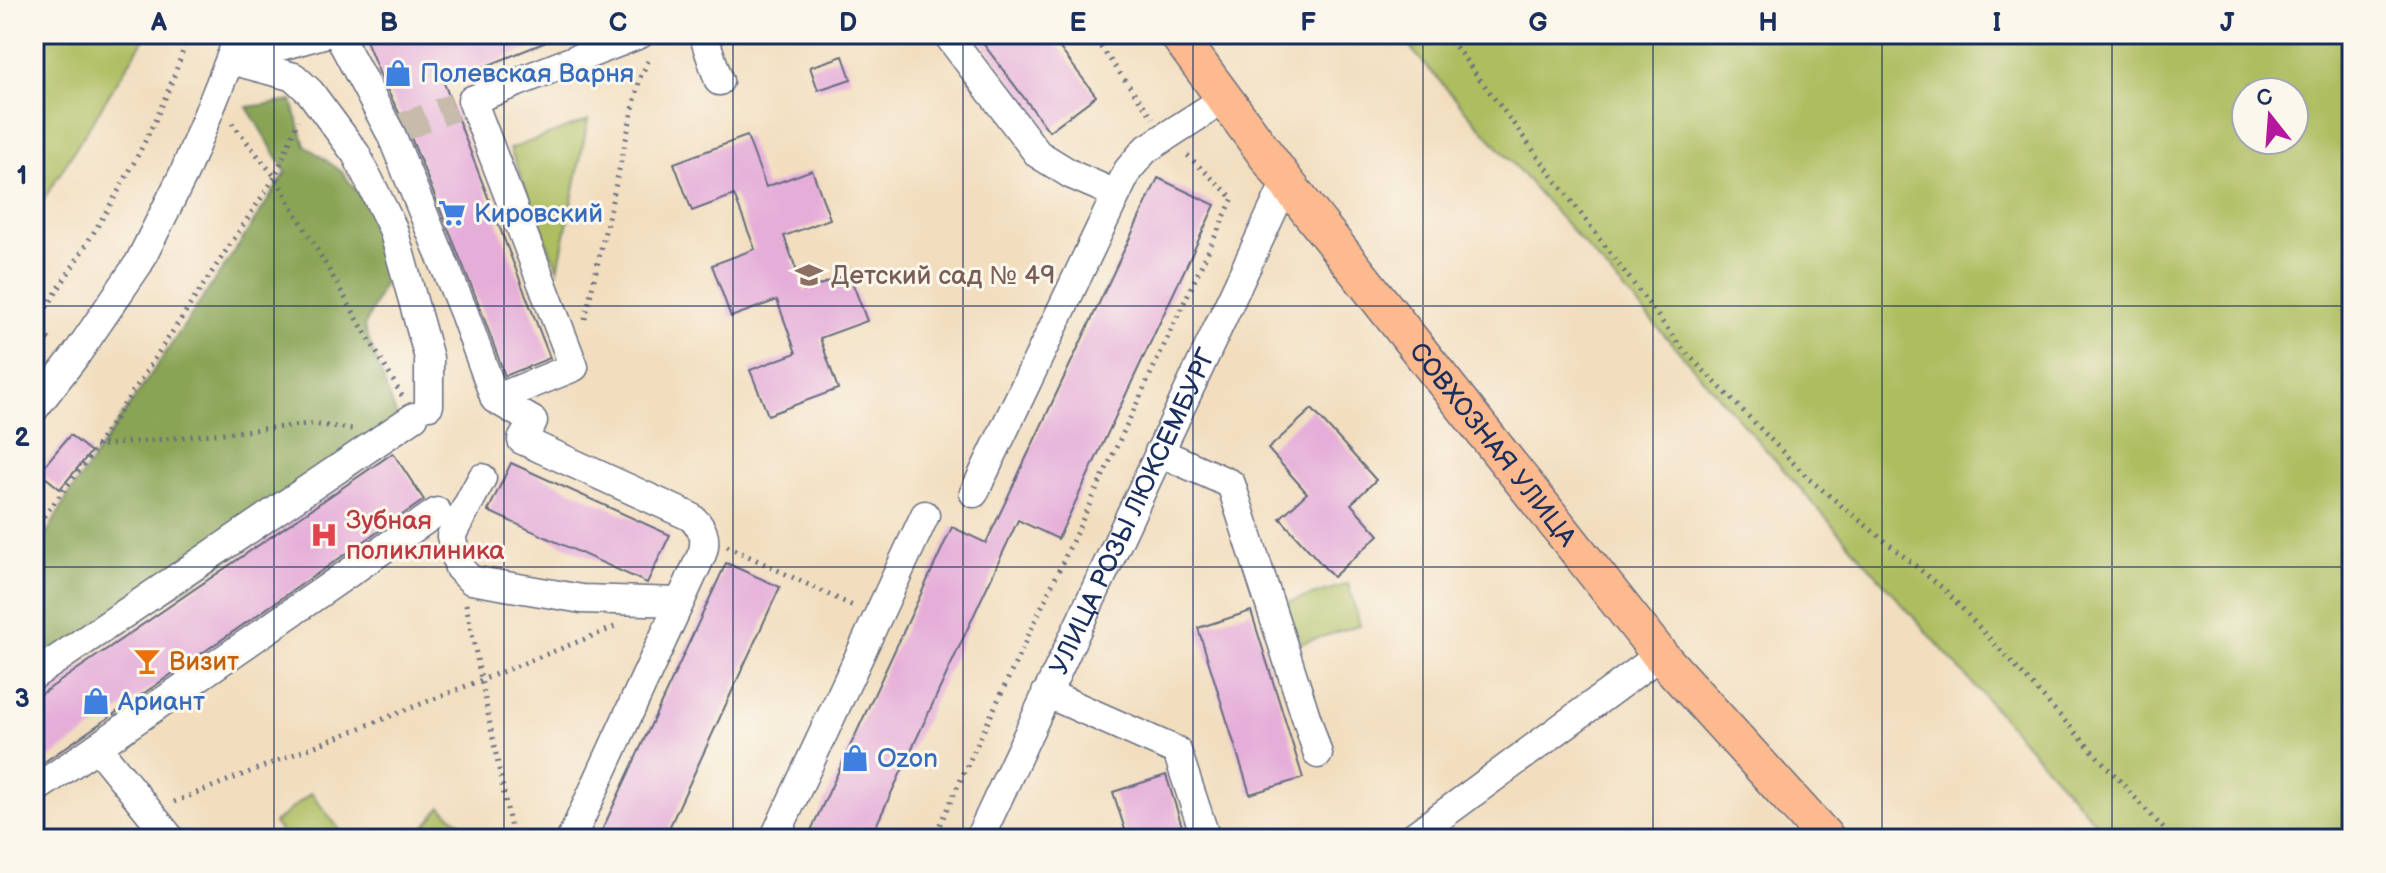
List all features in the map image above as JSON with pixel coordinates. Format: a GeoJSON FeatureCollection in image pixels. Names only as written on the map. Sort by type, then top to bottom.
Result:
{"type":"FeatureCollection","features":[{"type":"Feature","properties":{"kind":"main road","name":"СОВХОЗНАЯ УЛИЦА"},"geometry":{"type":"LineString","coordinates":[[1177,34],[1286,182],[1660,655],[1827,839]]}},
{"type":"Feature","properties":{"kind":"street"},"geometry":{"type":"LineString","coordinates":[[235,47],[323,34]]}},
{"type":"Feature","properties":{"kind":"street"},"geometry":{"type":"LineString","coordinates":[[338,34],[396,131],[495,399],[533,421],[522,440],[689,516],[697,522],[704,536],[702,554],[571,839]]}},
{"type":"Feature","properties":{"kind":"street"},"geometry":{"type":"LineString","coordinates":[[703,34],[719,81]]}},
{"type":"Feature","properties":{"kind":"street"},"geometry":{"type":"LineString","coordinates":[[947,34],[1038,154],[1059,169],[1116,194]]}},
{"type":"Feature","properties":{"kind":"street"},"geometry":{"type":"LineString","coordinates":[[495,399],[574,367],[463,104],[649,40]]}},
{"type":"Feature","properties":{"kind":"street"},"geometry":{"type":"LineString","coordinates":[[34,675],[422,411],[429,358],[393,229],[356,154],[310,92],[294,77],[235,47]]}},
{"type":"Feature","properties":{"kind":"street"},"geometry":{"type":"LineString","coordinates":[[34,409],[76,355],[139,263],[185,171],[235,47]]}},
{"type":"Feature","properties":{"kind":"street"},"geometry":{"type":"LineString","coordinates":[[974,493],[1116,194],[1137,158],[1166,135],[1224,99]]}},
{"type":"Feature","properties":{"kind":"street"},"geometry":{"type":"LineString","coordinates":[[343,136],[396,131]]}},
{"type":"Feature","properties":{"kind":"street","name":"УЛИЦА РОЗЫ ЛЮКСЕМБУРГ"},"geometry":{"type":"LineString","coordinates":[[982,838],[1046,693],[1286,182]]}},
{"type":"Feature","properties":{"kind":"street"},"geometry":{"type":"LineString","coordinates":[[1159,452],[1231,484],[1318,754]]}},
{"type":"Feature","properties":{"kind":"street"},"geometry":{"type":"LineString","coordinates":[[482,478],[451,536],[459,568],[471,580],[582,599],[679,602]]}},
{"type":"Feature","properties":{"kind":"street"},"geometry":{"type":"LineString","coordinates":[[34,790],[437,512]]}},
{"type":"Feature","properties":{"kind":"street"},"geometry":{"type":"LineString","coordinates":[[774,839],[925,515]]}},
{"type":"Feature","properties":{"kind":"street"},"geometry":{"type":"LineString","coordinates":[[1410,839],[1438,830],[1660,655]]}},
{"type":"Feature","properties":{"kind":"street"},"geometry":{"type":"LineString","coordinates":[[1046,693],[1177,751],[1206,839]]}},
{"type":"Feature","properties":{"kind":"street"},"geometry":{"type":"LineString","coordinates":[[97,747],[171,839]]}},
{"type":"Feature","properties":{"kind":"path"},"geometry":{"type":"LineString","coordinates":[[34,328],[139,156],[182,57],[188,34]]}},
{"type":"Feature","properties":{"kind":"path"},"geometry":{"type":"LineString","coordinates":[[933,839],[1233,198],[1166,135],[1091,34]]}},
{"type":"Feature","properties":{"kind":"path"},"geometry":{"type":"LineString","coordinates":[[1446,34],[1681,347],[1809,479],[1946,591],[2173,839]]}},
{"type":"Feature","properties":{"kind":"path"},"geometry":{"type":"LineString","coordinates":[[584,321],[649,40]]}},
{"type":"Feature","properties":{"kind":"path"},"geometry":{"type":"LineString","coordinates":[[34,529],[95,446],[275,177],[310,92]]}},
{"type":"Feature","properties":{"kind":"path"},"geometry":{"type":"LineString","coordinates":[[215,101],[275,177],[422,411]]}},
{"type":"Feature","properties":{"kind":"path"},"geometry":{"type":"LineString","coordinates":[[95,446],[312,424],[357,430]]}},
{"type":"Feature","properties":{"kind":"path"},"geometry":{"type":"LineString","coordinates":[[704,536],[877,617]]}},
{"type":"Feature","properties":{"kind":"path"},"geometry":{"type":"LineString","coordinates":[[459,568],[513,839]]}},
{"type":"Feature","properties":{"kind":"path"},"geometry":{"type":"LineString","coordinates":[[150,812],[620,625]]}},
{"type":"Feature","properties":{"kind":"green space"},"geometry":{"type":"Polygon","coordinates":[[[34,34],[147,34],[34,215],[34,34]]]}},
{"type":"Feature","properties":{"kind":"green space"},"geometry":{"type":"Polygon","coordinates":[[[1398,34],[2352,34],[2352,839],[2110,839],[1398,34]]]}},
{"type":"Feature","properties":{"kind":"green space"},"geometry":{"type":"Polygon","coordinates":[[[292,101],[305,145],[342,172],[389,234],[385,281],[364,327],[405,439],[34,691],[34,556],[68,496],[286,172],[247,107],[292,101]]]}},
{"type":"Feature","properties":{"kind":"green space"},"geometry":{"type":"Polygon","coordinates":[[[588,120],[558,270],[510,149],[588,120]]]}},
{"type":"Feature","properties":{"kind":"green space"},"geometry":{"type":"Polygon","coordinates":[[[1348,584],[1360,625],[1299,644],[1286,603],[1348,584]]]}},
{"type":"Feature","properties":{"kind":"green space"},"geometry":{"type":"Polygon","coordinates":[[[311,793],[347,839],[286,839],[274,823],[311,793]]]}},
{"type":"Feature","properties":{"kind":"green space"},"geometry":{"type":"Polygon","coordinates":[[[441,807],[480,839],[414,839],[441,807]]]}},
{"type":"Feature","properties":{"kind":"building"},"geometry":{"type":"Polygon","coordinates":[[[380,34],[566,34],[444,83],[550,358],[505,376],[407,128],[366,40],[380,34]]]}},
{"type":"Feature","properties":{"kind":"building"},"geometry":{"type":"Polygon","coordinates":[[[976,34],[1049,34],[1096,96],[1049,131],[976,34]]]}},
{"type":"Feature","properties":{"kind":"building"},"geometry":{"type":"Polygon","coordinates":[[[843,56],[851,79],[818,90],[810,67],[843,56]]]}},
{"type":"Feature","properties":{"kind":"building"},"geometry":{"type":"Polygon","coordinates":[[[747,136],[766,187],[812,170],[830,219],[784,236],[804,291],[849,274],[867,321],[820,338],[838,389],[768,415],[750,370],[796,353],[777,300],[731,317],[712,265],[755,249],[734,195],[692,211],[674,163],[747,136]]]}},
{"type":"Feature","properties":{"kind":"building"},"geometry":{"type":"Polygon","coordinates":[[[1158,178],[1215,205],[1058,539],[1018,520],[870,839],[807,839],[952,527],[986,543],[1158,178]]]}},
{"type":"Feature","properties":{"kind":"building"},"geometry":{"type":"Polygon","coordinates":[[[1312,409],[1376,480],[1351,504],[1379,535],[1333,577],[1280,518],[1307,493],[1268,449],[1312,409]]]}},
{"type":"Feature","properties":{"kind":"building"},"geometry":{"type":"Polygon","coordinates":[[[70,435],[91,452],[60,489],[39,472],[70,435]]]}},
{"type":"Feature","properties":{"kind":"building"},"geometry":{"type":"Polygon","coordinates":[[[393,453],[424,500],[34,769],[34,699],[393,453]]]}},
{"type":"Feature","properties":{"kind":"building"},"geometry":{"type":"Polygon","coordinates":[[[511,463],[670,535],[647,583],[488,511],[511,463]]]}},
{"type":"Feature","properties":{"kind":"building"},"geometry":{"type":"Polygon","coordinates":[[[726,563],[780,587],[664,839],[598,839],[726,563]]]}},
{"type":"Feature","properties":{"kind":"building"},"geometry":{"type":"Polygon","coordinates":[[[1251,611],[1303,778],[1250,794],[1198,628],[1251,611]]]}},
{"type":"Feature","properties":{"kind":"building"},"geometry":{"type":"Polygon","coordinates":[[[1166,775],[1186,839],[1128,839],[1113,792],[1166,775]]]}},
{"type":"Feature","properties":{"kind":"tunnel"},"geometry":{"type":"LineString","coordinates":[[400,128],[454,107]]}},
{"type":"Feature","properties":{"kind":"place","name":"Полевская Варня"},"geometry":{"type":"Point","coordinates":[398,73]}},
{"type":"Feature","properties":{"kind":"place","name":"Кировский"},"geometry":{"type":"Point","coordinates":[452,213]}},
{"type":"Feature","properties":{"kind":"place","name":"Детский сад № 49"},"geometry":{"type":"Point","coordinates":[809,275]}},
{"type":"Feature","properties":{"kind":"place","name":"Зубная поликлиника"},"geometry":{"type":"Point","coordinates":[324,535]}},
{"type":"Feature","properties":{"kind":"place","name":"Визит"},"geometry":{"type":"Point","coordinates":[147,661]}},
{"type":"Feature","properties":{"kind":"place","name":"Ариант"},"geometry":{"type":"Point","coordinates":[96,701]}},
{"type":"Feature","properties":{"kind":"place","name":"Ozon"},"geometry":{"type":"Point","coordinates":[855,758]}}]}
